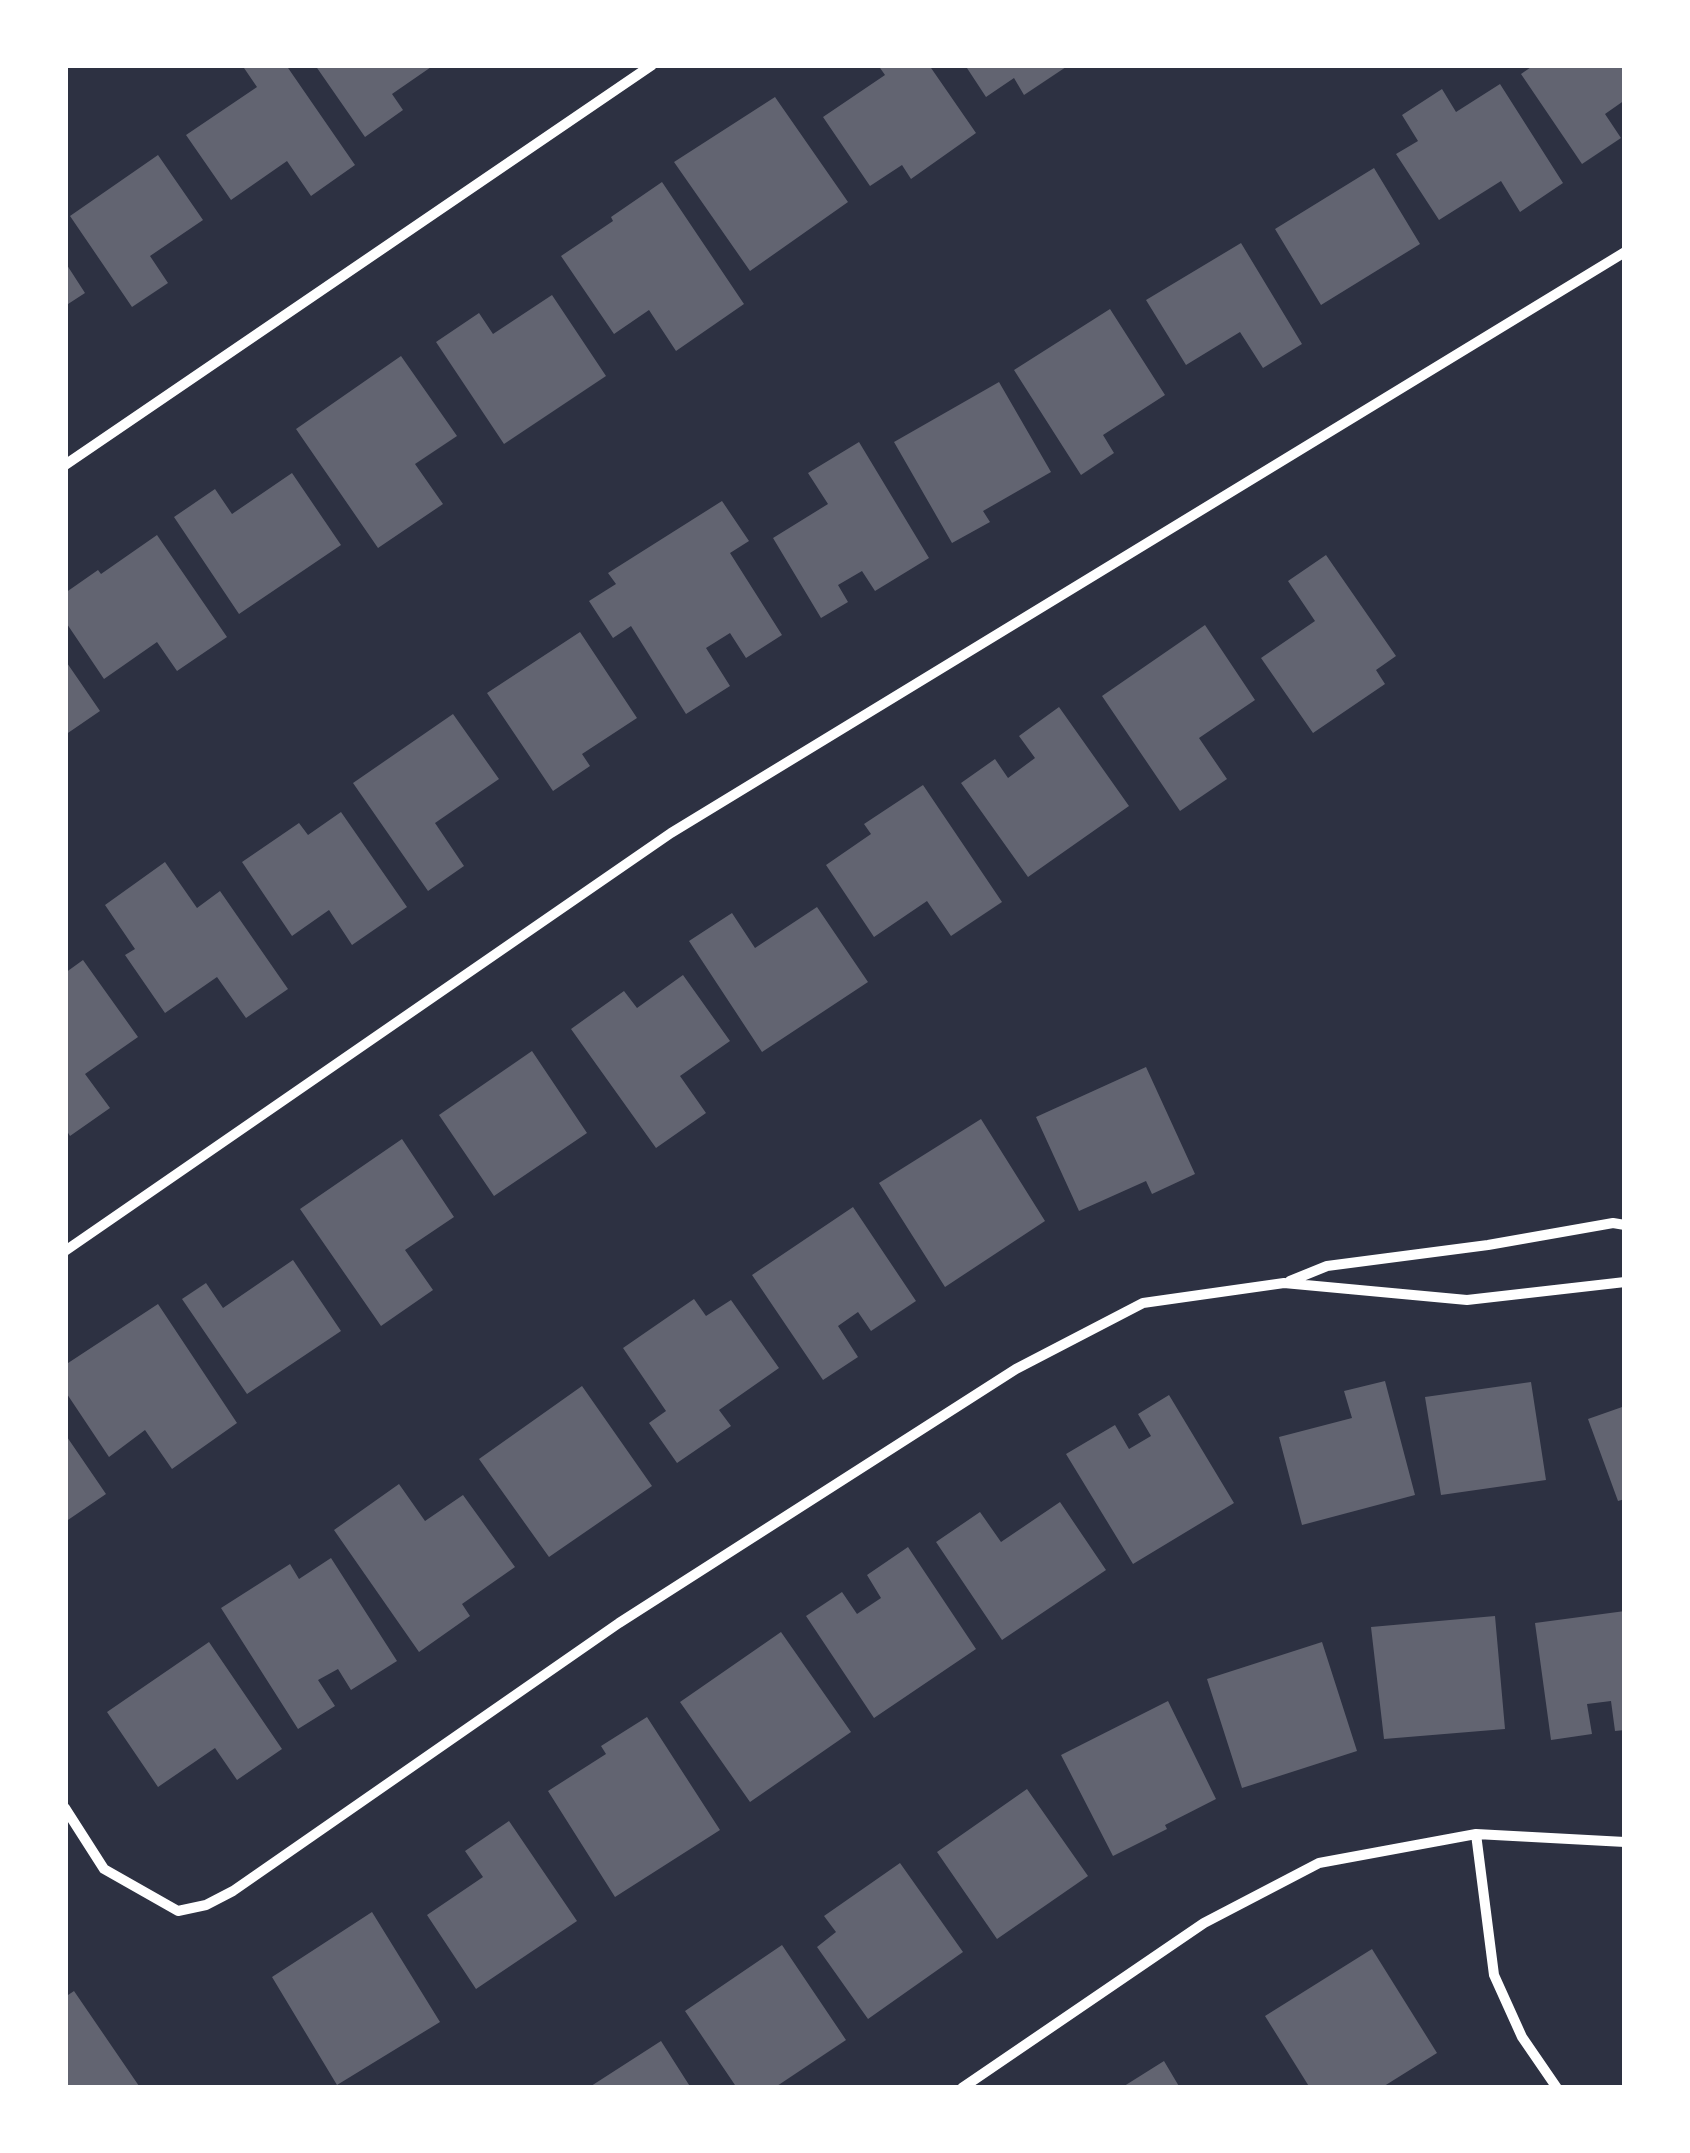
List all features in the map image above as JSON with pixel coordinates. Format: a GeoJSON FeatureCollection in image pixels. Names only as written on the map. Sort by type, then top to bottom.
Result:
{"type":"FeatureCollection","features":[{"type":"Feature","properties":{"kind":"street"},"geometry":{"type":"LineString","coordinates":[[65,466],[652,65]]}},
{"type":"Feature","properties":{"kind":"street"},"geometry":{"type":"LineString","coordinates":[[65,1251],[671,832],[1625,252]]}},
{"type":"Feature","properties":{"kind":"street"},"geometry":{"type":"LineString","coordinates":[[65,1808],[104,1869],[178,1911],[206,1904],[234,1891],[619,1623],[1016,1369],[1143,1304],[1284,1283],[1327,1266],[1612,1223],[1625,1225]]}},
{"type":"Feature","properties":{"kind":"street"},"geometry":{"type":"LineString","coordinates":[[1284,1283],[1467,1300],[1625,1282]]}},
{"type":"Feature","properties":{"kind":"street"},"geometry":{"type":"LineString","coordinates":[[962,2088],[1204,1923],[1319,1863],[1476,1834],[1625,1842]]}},
{"type":"Feature","properties":{"kind":"street"},"geometry":{"type":"LineString","coordinates":[[1476,1834],[1494,1975],[1522,2037],[1557,2088]]}},
{"type":"Feature","properties":{"kind":"building"},"geometry":{"type":"Polygon","coordinates":[[[286,65],[355,165],[311,196],[287,161],[231,200],[186,135],[257,87],[244,68],[286,65]]]}},
{"type":"Feature","properties":{"kind":"building"},"geometry":{"type":"Polygon","coordinates":[[[315,65],[434,65],[392,94],[403,110],[365,137],[315,65]]]}},
{"type":"Feature","properties":{"kind":"building"},"geometry":{"type":"Polygon","coordinates":[[[878,65],[929,65],[976,133],[911,179],[902,165],[870,186],[823,117],[885,75],[878,65]]]}},
{"type":"Feature","properties":{"kind":"building"},"geometry":{"type":"Polygon","coordinates":[[[965,65],[1069,65],[1024,95],[1014,78],[986,97],[965,65]]]}},
{"type":"Feature","properties":{"kind":"building"},"geometry":{"type":"Polygon","coordinates":[[[1534,65],[1625,65],[1625,100],[1605,114],[1621,138],[1582,164],[1521,74],[1534,65]]]}},
{"type":"Feature","properties":{"kind":"building"},"geometry":{"type":"Polygon","coordinates":[[[1500,84],[1563,183],[1520,212],[1501,181],[1439,220],[1396,154],[1418,141],[1402,115],[1442,89],[1456,112],[1500,84]]]}},
{"type":"Feature","properties":{"kind":"building"},"geometry":{"type":"Polygon","coordinates":[[[775,97],[848,202],[750,271],[674,162],[775,97]]]}},
{"type":"Feature","properties":{"kind":"building"},"geometry":{"type":"Polygon","coordinates":[[[158,155],[203,220],[150,256],[168,283],[132,307],[70,216],[158,155]]]}},
{"type":"Feature","properties":{"kind":"building"},"geometry":{"type":"Polygon","coordinates":[[[1374,168],[1420,244],[1321,305],[1275,229],[1374,168]]]}},
{"type":"Feature","properties":{"kind":"building"},"geometry":{"type":"Polygon","coordinates":[[[662,182],[744,304],[676,351],[649,310],[614,334],[561,256],[662,182]]]}},
{"type":"Feature","properties":{"kind":"building"},"geometry":{"type":"Polygon","coordinates":[[[1241,243],[1302,344],[1263,368],[1240,332],[1186,365],[1146,300],[1241,243]]]}},
{"type":"Feature","properties":{"kind":"building"},"geometry":{"type":"Polygon","coordinates":[[[65,262],[85,293],[65,306],[65,262]]]}},
{"type":"Feature","properties":{"kind":"building"},"geometry":{"type":"Polygon","coordinates":[[[552,295],[606,376],[504,444],[436,342],[479,313],[493,334],[552,295]]]}},
{"type":"Feature","properties":{"kind":"building"},"geometry":{"type":"Polygon","coordinates":[[[1110,309],[1165,395],[1103,435],[1114,453],[1081,475],[1014,370],[1110,309]]]}},
{"type":"Feature","properties":{"kind":"building"},"geometry":{"type":"Polygon","coordinates":[[[401,356],[457,436],[415,464],[443,504],[378,548],[296,429],[401,356]]]}},
{"type":"Feature","properties":{"kind":"building"},"geometry":{"type":"Polygon","coordinates":[[[999,382],[1051,472],[983,511],[990,522],[952,543],[894,442],[999,382]]]}},
{"type":"Feature","properties":{"kind":"building"},"geometry":{"type":"Polygon","coordinates":[[[859,442],[929,558],[875,591],[862,571],[838,585],[848,602],[821,618],[773,538],[828,504],[808,473],[859,442]]]}},
{"type":"Feature","properties":{"kind":"building"},"geometry":{"type":"Polygon","coordinates":[[[292,473],[341,545],[239,614],[174,517],[215,489],[232,514],[292,473]]]}},
{"type":"Feature","properties":{"kind":"building"},"geometry":{"type":"Polygon","coordinates":[[[722,501],[749,541],[730,553],[782,635],[746,658],[730,633],[706,648],[730,686],[686,714],[631,626],[613,638],[589,601],[616,584],[608,573],[722,501]]]}},
{"type":"Feature","properties":{"kind":"building"},"geometry":{"type":"Polygon","coordinates":[[[157,535],[227,637],[177,671],[157,642],[104,679],[65,621],[65,593],[98,570],[101,574],[157,535]]]}},
{"type":"Feature","properties":{"kind":"building"},"geometry":{"type":"Polygon","coordinates":[[[1326,555],[1396,656],[1376,670],[1385,684],[1313,733],[1261,658],[1315,621],[1288,581],[1326,555]]]}},
{"type":"Feature","properties":{"kind":"building"},"geometry":{"type":"Polygon","coordinates":[[[1205,625],[1255,700],[1199,738],[1227,779],[1180,811],[1102,696],[1205,625]]]}},
{"type":"Feature","properties":{"kind":"building"},"geometry":{"type":"Polygon","coordinates":[[[580,632],[637,718],[582,754],[590,766],[553,791],[487,693],[580,632]]]}},
{"type":"Feature","properties":{"kind":"building"},"geometry":{"type":"Polygon","coordinates":[[[65,660],[100,711],[65,735],[65,660]]]}},
{"type":"Feature","properties":{"kind":"building"},"geometry":{"type":"Polygon","coordinates":[[[1059,707],[1129,806],[1028,877],[961,783],[995,759],[1008,778],[1035,758],[1019,736],[1059,707]]]}},
{"type":"Feature","properties":{"kind":"building"},"geometry":{"type":"Polygon","coordinates":[[[453,714],[499,779],[435,823],[464,866],[428,891],[353,783],[453,714]]]}},
{"type":"Feature","properties":{"kind":"building"},"geometry":{"type":"Polygon","coordinates":[[[923,785],[1002,902],[951,936],[927,901],[874,937],[826,865],[871,834],[864,824],[923,785]]]}},
{"type":"Feature","properties":{"kind":"building"},"geometry":{"type":"Polygon","coordinates":[[[341,812],[407,907],[352,945],[329,910],[292,936],[242,862],[299,823],[308,835],[341,812]]]}},
{"type":"Feature","properties":{"kind":"building"},"geometry":{"type":"Polygon","coordinates":[[[165,862],[197,908],[220,891],[288,989],[246,1018],[217,977],[165,1013],[125,955],[135,949],[105,905],[165,862]]]}},
{"type":"Feature","properties":{"kind":"building"},"geometry":{"type":"Polygon","coordinates":[[[817,907],[868,982],[762,1052],[689,941],[732,913],[755,948],[817,907]]]}},
{"type":"Feature","properties":{"kind":"building"},"geometry":{"type":"Polygon","coordinates":[[[83,960],[138,1037],[85,1074],[110,1108],[70,1136],[65,1128],[65,973],[83,960]]]}},
{"type":"Feature","properties":{"kind":"building"},"geometry":{"type":"Polygon","coordinates":[[[683,975],[730,1041],[680,1076],[706,1113],[656,1148],[571,1029],[624,991],[637,1008],[683,975]]]}},
{"type":"Feature","properties":{"kind":"building"},"geometry":{"type":"Polygon","coordinates":[[[532,1051],[587,1133],[494,1196],[439,1115],[532,1051]]]}},
{"type":"Feature","properties":{"kind":"building"},"geometry":{"type":"Polygon","coordinates":[[[1146,1067],[1195,1174],[1152,1194],[1146,1181],[1079,1211],[1036,1117],[1146,1067]]]}},
{"type":"Feature","properties":{"kind":"building"},"geometry":{"type":"Polygon","coordinates":[[[981,1119],[1045,1221],[945,1287],[879,1183],[981,1119]]]}},
{"type":"Feature","properties":{"kind":"building"},"geometry":{"type":"Polygon","coordinates":[[[402,1139],[454,1217],[405,1250],[433,1290],[381,1326],[300,1209],[402,1139]]]}},
{"type":"Feature","properties":{"kind":"building"},"geometry":{"type":"Polygon","coordinates":[[[853,1207],[916,1301],[871,1331],[858,1312],[838,1326],[858,1357],[823,1380],[752,1275],[853,1207]]]}},
{"type":"Feature","properties":{"kind":"building"},"geometry":{"type":"Polygon","coordinates":[[[293,1260],[341,1331],[247,1394],[182,1299],[206,1283],[223,1308],[293,1260]]]}},
{"type":"Feature","properties":{"kind":"building"},"geometry":{"type":"Polygon","coordinates":[[[694,1299],[706,1316],[731,1300],[779,1368],[719,1410],[731,1426],[677,1463],[649,1423],[666,1411],[623,1348],[694,1299]]]}},
{"type":"Feature","properties":{"kind":"building"},"geometry":{"type":"Polygon","coordinates":[[[158,1304],[237,1423],[172,1469],[145,1430],[109,1457],[65,1391],[65,1365],[158,1304]]]}},
{"type":"Feature","properties":{"kind":"building"},"geometry":{"type":"Polygon","coordinates":[[[1385,1381],[1415,1495],[1302,1525],[1279,1437],[1352,1418],[1344,1391],[1385,1381]]]}},
{"type":"Feature","properties":{"kind":"building"},"geometry":{"type":"Polygon","coordinates":[[[1531,1382],[1546,1480],[1441,1495],[1425,1397],[1531,1382]]]}},
{"type":"Feature","properties":{"kind":"building"},"geometry":{"type":"Polygon","coordinates":[[[582,1386],[652,1486],[549,1557],[479,1459],[582,1386]]]}},
{"type":"Feature","properties":{"kind":"building"},"geometry":{"type":"Polygon","coordinates":[[[1169,1395],[1234,1503],[1133,1564],[1066,1454],[1115,1425],[1129,1449],[1151,1436],[1138,1414],[1169,1395]]]}},
{"type":"Feature","properties":{"kind":"building"},"geometry":{"type":"Polygon","coordinates":[[[1625,1406],[1625,1499],[1618,1501],[1588,1419],[1625,1406]]]}},
{"type":"Feature","properties":{"kind":"building"},"geometry":{"type":"Polygon","coordinates":[[[65,1434],[106,1494],[65,1522],[65,1434]]]}},
{"type":"Feature","properties":{"kind":"building"},"geometry":{"type":"Polygon","coordinates":[[[399,1484],[425,1521],[463,1495],[515,1567],[462,1604],[470,1616],[419,1652],[334,1530],[399,1484]]]}},
{"type":"Feature","properties":{"kind":"building"},"geometry":{"type":"Polygon","coordinates":[[[1060,1502],[1106,1570],[1002,1640],[936,1542],[980,1512],[1001,1542],[1060,1502]]]}},
{"type":"Feature","properties":{"kind":"building"},"geometry":{"type":"Polygon","coordinates":[[[908,1547],[976,1649],[874,1718],[806,1616],[842,1592],[857,1614],[881,1598],[867,1575],[908,1547]]]}},
{"type":"Feature","properties":{"kind":"building"},"geometry":{"type":"Polygon","coordinates":[[[331,1558],[397,1661],[351,1690],[338,1669],[318,1680],[335,1706],[298,1729],[221,1608],[290,1564],[299,1579],[331,1558]]]}},
{"type":"Feature","properties":{"kind":"building"},"geometry":{"type":"Polygon","coordinates":[[[1625,1611],[1625,1730],[1615,1731],[1611,1701],[1587,1704],[1592,1734],[1551,1740],[1535,1623],[1625,1611]]]}},
{"type":"Feature","properties":{"kind":"building"},"geometry":{"type":"Polygon","coordinates":[[[1495,1616],[1505,1729],[1384,1739],[1371,1627],[1495,1616]]]}},
{"type":"Feature","properties":{"kind":"building"},"geometry":{"type":"Polygon","coordinates":[[[781,1632],[851,1732],[750,1802],[680,1702],[781,1632]]]}},
{"type":"Feature","properties":{"kind":"building"},"geometry":{"type":"Polygon","coordinates":[[[209,1642],[282,1749],[237,1780],[215,1748],[158,1787],[107,1712],[209,1642]]]}},
{"type":"Feature","properties":{"kind":"building"},"geometry":{"type":"Polygon","coordinates":[[[1322,1642],[1357,1751],[1242,1788],[1207,1679],[1322,1642]]]}},
{"type":"Feature","properties":{"kind":"building"},"geometry":{"type":"Polygon","coordinates":[[[1168,1701],[1216,1799],[1113,1856],[1061,1755],[1168,1701]]]}},
{"type":"Feature","properties":{"kind":"building"},"geometry":{"type":"Polygon","coordinates":[[[647,1717],[720,1830],[615,1897],[548,1791],[606,1754],[601,1746],[647,1717]]]}},
{"type":"Feature","properties":{"kind":"building"},"geometry":{"type":"Polygon","coordinates":[[[1027,1789],[1088,1876],[997,1939],[937,1852],[1027,1789]]]}},
{"type":"Feature","properties":{"kind":"building"},"geometry":{"type":"Polygon","coordinates":[[[509,1821],[577,1921],[476,1989],[427,1915],[483,1877],[465,1851],[509,1821]]]}},
{"type":"Feature","properties":{"kind":"building"},"geometry":{"type":"Polygon","coordinates":[[[900,1863],[963,1952],[868,2019],[817,1947],[836,1932],[824,1916],[900,1863]]]}},
{"type":"Feature","properties":{"kind":"building"},"geometry":{"type":"Polygon","coordinates":[[[372,1912],[440,2022],[337,2085],[272,1977],[372,1912]]]}},
{"type":"Feature","properties":{"kind":"building"},"geometry":{"type":"Polygon","coordinates":[[[782,1945],[846,2040],[774,2088],[737,2088],[685,2011],[782,1945]]]}},
{"type":"Feature","properties":{"kind":"building"},"geometry":{"type":"Polygon","coordinates":[[[1372,1949],[1437,2053],[1381,2088],[1310,2088],[1265,2016],[1372,1949]]]}},
{"type":"Feature","properties":{"kind":"building"},"geometry":{"type":"Polygon","coordinates":[[[74,1991],[139,2086],[136,2088],[65,2088],[65,1997],[74,1991]]]}},
{"type":"Feature","properties":{"kind":"building"},"geometry":{"type":"Polygon","coordinates":[[[661,2041],[691,2088],[588,2088],[661,2041]]]}},
{"type":"Feature","properties":{"kind":"building"},"geometry":{"type":"Polygon","coordinates":[[[1164,2061],[1180,2088],[1121,2088],[1164,2061]]]}}]}
